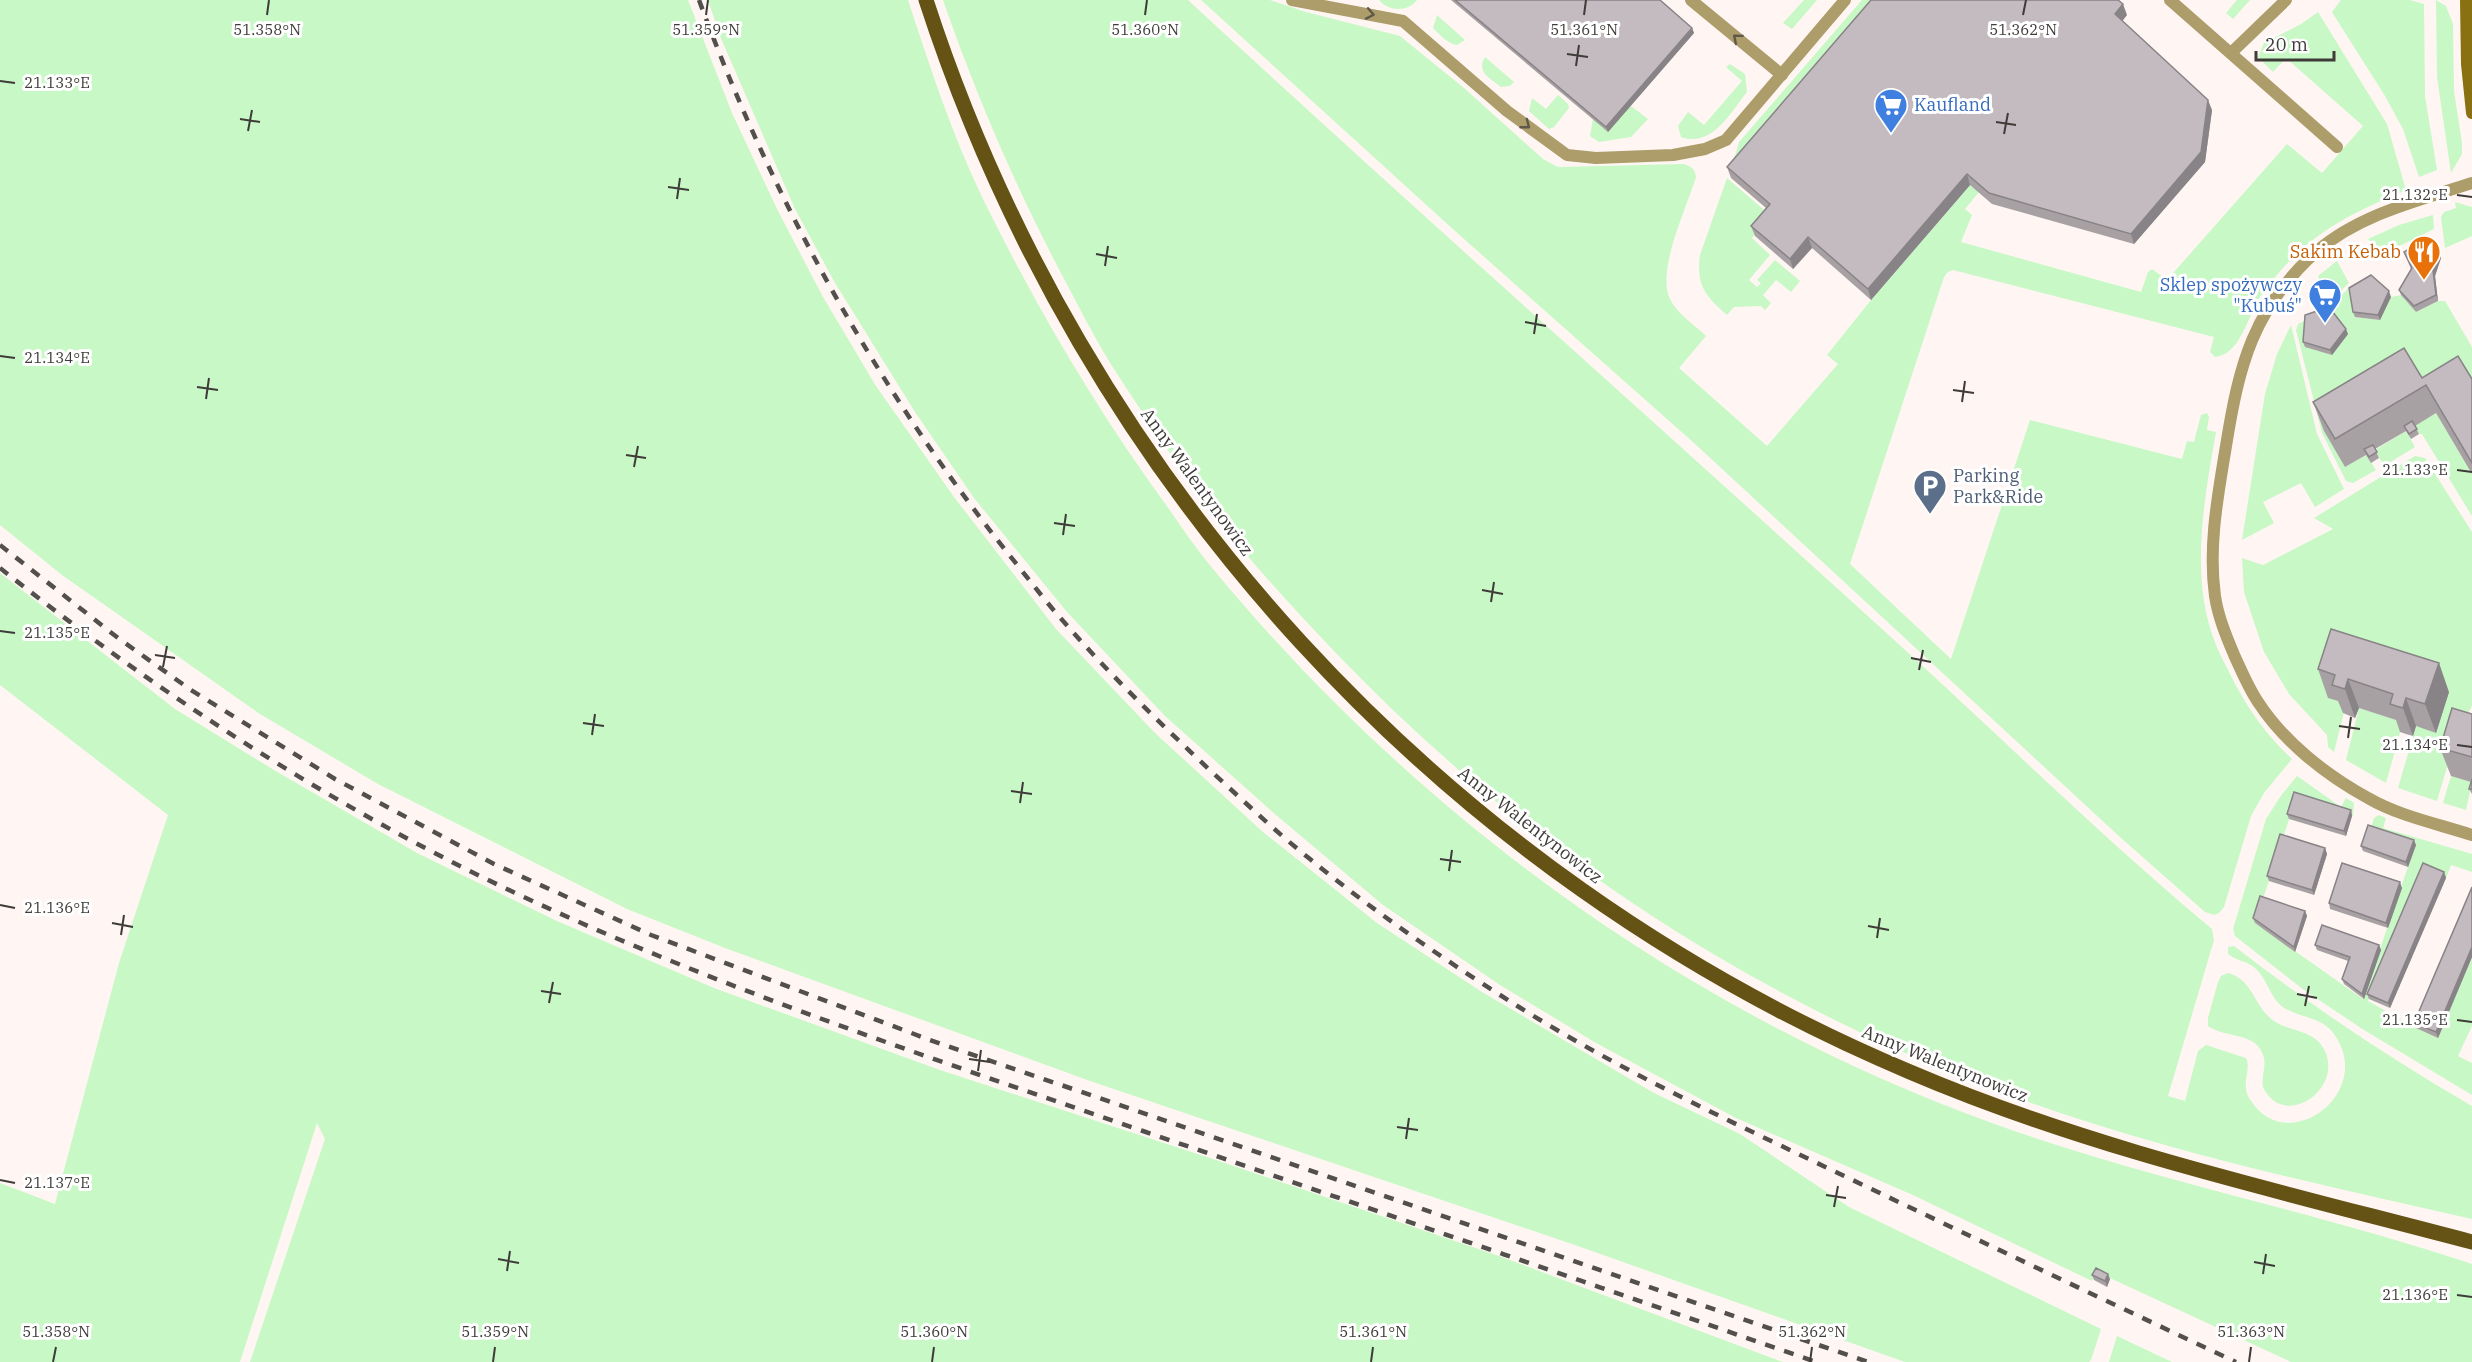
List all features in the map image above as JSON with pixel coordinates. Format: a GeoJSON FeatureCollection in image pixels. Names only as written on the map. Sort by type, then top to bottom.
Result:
{"type":"FeatureCollection","features":[{"type":"Feature","properties":{"kind":"main road","name":"Anny Walentynowicz"},"geometry":{"type":"LineString","coordinates":[[926,0],[968,117],[1022,237],[1076,338],[1157,466],[1211,538],[1317,661],[1404,746],[1503,831],[1579,889],[1680,955],[1806,1025],[1909,1072],[1999,1108],[2079,1135],[2472,1242]]}},
{"type":"Feature","properties":{"kind":"street"},"geometry":{"type":"LineString","coordinates":[[2466,0],[2467,64],[2472,113]]}},
{"type":"Feature","properties":{"kind":"lane"},"geometry":{"type":"LineString","coordinates":[[1292,0],[1403,21],[1508,111],[1567,155],[1596,158],[1673,155],[1705,149],[1726,140],[1845,0]]}},
{"type":"Feature","properties":{"kind":"lane"},"geometry":{"type":"LineString","coordinates":[[1691,0],[1782,75]]}},
{"type":"Feature","properties":{"kind":"lane"},"geometry":{"type":"LineString","coordinates":[[2170,0],[2337,147]]}},
{"type":"Feature","properties":{"kind":"lane"},"geometry":{"type":"LineString","coordinates":[[2231,53],[2286,0]]}},
{"type":"Feature","properties":{"kind":"lane"},"geometry":{"type":"LineString","coordinates":[[2472,183],[2390,210],[2346,232],[2319,250],[2300,267],[2267,308],[2255,331],[2234,399],[2216,512],[2213,552],[2215,599],[2223,627],[2257,701],[2285,735],[2310,759],[2368,799],[2472,835]]}},
{"type":"Feature","properties":{"kind":"green space"},"geometry":{"type":"Polygon","coordinates":[[[0,0],[688,0],[732,113],[777,209],[823,297],[876,386],[954,497],[1056,629],[1155,733],[1263,832],[1377,923],[1482,992],[1654,1093],[1740,1134],[1849,1207],[2101,1329],[2091,1360],[2089,1362],[1905,1362],[1575,1245],[1090,1081],[725,948],[627,909],[378,784],[260,714],[62,575],[0,525],[0,0]]]}},
{"type":"Feature","properties":{"kind":"green space"},"geometry":{"type":"Polygon","coordinates":[[[708,0],[908,0],[951,126],[983,199],[1046,319],[1117,435],[1207,562],[1293,660],[1379,745],[1470,825],[1566,898],[1666,965],[1771,1025],[1880,1078],[1992,1123],[2111,1162],[2352,1228],[2472,1264],[2472,1362],[2291,1362],[2097,1272],[2092,1281],[1915,1196],[1736,1118],[1596,1043],[1500,985],[1383,905],[1276,815],[1165,716],[1067,612],[974,498],[915,412],[835,283],[795,209],[720,36],[708,0]]]}},
{"type":"Feature","properties":{"kind":"green space"},"geometry":{"type":"Polygon","coordinates":[[[943,0],[1188,0],[1904,649],[2094,826],[2212,929],[2214,940],[2168,1096],[2185,1101],[2198,1051],[2206,1045],[2246,1058],[2248,1068],[2246,1089],[2251,1101],[2267,1117],[2285,1123],[2304,1120],[2321,1111],[2335,1097],[2344,1079],[2344,1058],[2331,1030],[2320,1022],[2281,1005],[2256,969],[2228,954],[2228,947],[2234,946],[2350,1030],[2472,1106],[2472,1219],[2240,1165],[2125,1134],[2012,1096],[1916,1058],[1824,1015],[1734,966],[1648,913],[1564,855],[1484,792],[1407,724],[1334,651],[1230,535],[1166,447],[1105,355],[1028,208],[997,140],[943,0]]]}},
{"type":"Feature","properties":{"kind":"green space"},"geometry":{"type":"Polygon","coordinates":[[[1201,0],[1270,0],[1306,12],[1400,36],[1464,88],[1543,159],[1558,167],[1684,164],[1691,167],[1696,177],[1674,239],[1667,272],[1667,287],[1670,299],[1677,310],[1706,336],[1679,368],[1767,446],[1838,364],[1827,355],[1970,185],[1979,192],[1965,209],[1972,215],[1961,242],[2141,292],[2148,272],[2152,269],[2167,280],[2287,144],[2322,173],[2363,126],[2286,58],[2273,72],[2258,57],[2264,43],[2301,24],[2318,12],[2387,124],[2406,190],[2344,219],[2309,243],[2293,257],[2262,294],[2232,349],[2215,357],[2210,352],[2214,337],[1953,270],[1948,272],[1944,277],[1850,564],[1951,659],[2030,420],[2182,459],[2187,441],[2194,442],[2201,415],[2207,413],[2209,417],[2207,430],[2216,432],[2201,539],[2203,593],[2208,619],[2218,649],[2244,700],[2266,731],[2292,759],[2264,793],[2251,816],[2224,907],[2219,913],[2214,915],[2205,912],[2121,838],[1694,443],[1455,231],[1201,0]]]}},
{"type":"Feature","properties":{"kind":"green space"},"geometry":{"type":"Polygon","coordinates":[[[1379,0],[1417,0],[1409,7],[1398,9],[1388,7],[1379,0]]]}},
{"type":"Feature","properties":{"kind":"green space"},"geometry":{"type":"Polygon","coordinates":[[[1804,0],[1817,0],[1792,29],[1783,23],[1804,0]]]}},
{"type":"Feature","properties":{"kind":"green space"},"geometry":{"type":"Polygon","coordinates":[[[1862,0],[1879,0],[1731,170],[1739,142],[1862,0]]]}},
{"type":"Feature","properties":{"kind":"green space"},"geometry":{"type":"Polygon","coordinates":[[[2237,0],[2250,0],[2233,19],[2226,13],[2237,0]]]}},
{"type":"Feature","properties":{"kind":"green space"},"geometry":{"type":"Polygon","coordinates":[[[2341,0],[2410,0],[2424,4],[2425,96],[2437,170],[2419,177],[2403,129],[2332,12],[2341,0]]]}},
{"type":"Feature","properties":{"kind":"green space"},"geometry":{"type":"Polygon","coordinates":[[[2436,0],[2446,6],[2453,24],[2454,91],[2462,154],[2451,173],[2437,77],[2436,0]]]}},
{"type":"Feature","properties":{"kind":"green space"},"geometry":{"type":"Polygon","coordinates":[[[1437,15],[1465,40],[1457,45],[1441,36],[1433,28],[1437,15]]]}},
{"type":"Feature","properties":{"kind":"green space"},"geometry":{"type":"Polygon","coordinates":[[[1485,57],[1514,82],[1510,86],[1501,87],[1489,78],[1482,67],[1485,57]]]}},
{"type":"Feature","properties":{"kind":"green space"},"geometry":{"type":"Polygon","coordinates":[[[1730,64],[1745,74],[1747,92],[1727,118],[1711,133],[1702,138],[1681,137],[1678,126],[1688,112],[1704,125],[1742,81],[1726,67],[1730,64]]]}},
{"type":"Feature","properties":{"kind":"green space"},"geometry":{"type":"Polygon","coordinates":[[[1558,95],[1568,104],[1569,108],[1554,127],[1549,129],[1529,111],[1532,98],[1546,109],[1558,95]]]}},
{"type":"Feature","properties":{"kind":"green space"},"geometry":{"type":"Polygon","coordinates":[[[1631,106],[1648,119],[1631,137],[1599,142],[1590,136],[1593,119],[1631,106]]]}},
{"type":"Feature","properties":{"kind":"green space"},"geometry":{"type":"Polygon","coordinates":[[[1727,178],[1771,216],[1752,238],[1770,255],[1749,280],[1757,287],[1761,283],[1757,280],[1775,260],[1800,281],[1791,292],[1776,280],[1763,295],[1771,303],[1765,310],[1761,306],[1734,307],[1727,315],[1708,296],[1701,282],[1700,255],[1727,178]]]}},
{"type":"Feature","properties":{"kind":"green space"},"geometry":{"type":"Polygon","coordinates":[[[2455,202],[2472,207],[2472,236],[2445,248],[2441,217],[2444,212],[2456,208],[2455,202]]]}},
{"type":"Feature","properties":{"kind":"green space"},"geometry":{"type":"Polygon","coordinates":[[[2433,215],[2434,229],[2383,254],[2368,239],[2399,225],[2433,215]]]}},
{"type":"Feature","properties":{"kind":"green space"},"geometry":{"type":"Polygon","coordinates":[[[2337,261],[2349,283],[2329,302],[2318,276],[2337,261]]]}},
{"type":"Feature","properties":{"kind":"green space"},"geometry":{"type":"Polygon","coordinates":[[[2350,286],[2355,317],[2380,320],[2391,297],[2401,295],[2416,312],[2438,301],[2445,301],[2472,347],[2472,390],[2324,430],[2345,467],[2366,455],[2376,470],[2353,483],[2346,481],[2322,433],[2296,330],[2298,324],[2330,309],[2350,286]]]}},
{"type":"Feature","properties":{"kind":"green space"},"geometry":{"type":"Polygon","coordinates":[[[2291,325],[2317,434],[2344,489],[2315,507],[2301,483],[2263,502],[2274,523],[2242,540],[2265,394],[2277,354],[2291,325]]]}},
{"type":"Feature","properties":{"kind":"green space"},"geometry":{"type":"Polygon","coordinates":[[[2436,413],[2472,474],[2472,516],[2422,434],[2419,434],[2414,426],[2436,413]]]}},
{"type":"Feature","properties":{"kind":"green space"},"geometry":{"type":"Polygon","coordinates":[[[2406,431],[2415,447],[2384,466],[2375,450],[2406,431]]]}},
{"type":"Feature","properties":{"kind":"green space"},"geometry":{"type":"Polygon","coordinates":[[[2415,456],[2425,458],[2472,532],[2472,706],[2458,730],[2437,801],[2398,788],[2416,726],[2328,697],[2346,704],[2334,752],[2328,747],[2327,735],[2289,694],[2264,652],[2244,592],[2242,558],[2263,565],[2333,529],[2314,518],[2415,456]]]}},
{"type":"Feature","properties":{"kind":"green space"},"geometry":{"type":"Polygon","coordinates":[[[0,573],[175,709],[417,853],[557,921],[714,988],[940,1070],[1499,1256],[1783,1362],[250,1362],[325,1139],[317,1123],[240,1362],[0,1362],[0,1183],[55,1204],[119,963],[168,815],[0,685],[0,573]]]}},
{"type":"Feature","properties":{"kind":"green space"},"geometry":{"type":"Polygon","coordinates":[[[2359,708],[2403,722],[2386,783],[2346,760],[2359,708]]]}},
{"type":"Feature","properties":{"kind":"green space"},"geometry":{"type":"Polygon","coordinates":[[[2297,776],[2341,807],[2346,798],[2354,803],[2353,816],[2296,798],[2255,923],[2363,999],[2415,846],[2370,830],[2374,818],[2379,815],[2386,818],[2383,828],[2472,854],[2472,872],[2451,865],[2446,878],[2425,869],[2368,1001],[2416,1028],[2438,1037],[2472,957],[2472,1026],[2458,1056],[2472,1063],[2472,1095],[2364,1030],[2304,990],[2235,936],[2233,929],[2266,819],[2297,776]]]}},
{"type":"Feature","properties":{"kind":"green space"},"geometry":{"type":"Polygon","coordinates":[[[2451,776],[2472,782],[2466,810],[2443,803],[2451,776]]]}},
{"type":"Feature","properties":{"kind":"green space"},"geometry":{"type":"Polygon","coordinates":[[[2228,973],[2247,985],[2268,1016],[2320,1043],[2325,1051],[2328,1066],[2326,1080],[2319,1091],[2308,1100],[2296,1105],[2284,1105],[2272,1099],[2263,1087],[2264,1058],[2261,1049],[2248,1039],[2208,1026],[2218,982],[2221,976],[2228,973]]]}},
{"type":"Feature","properties":{"kind":"green space"},"geometry":{"type":"Polygon","coordinates":[[[2117,1336],[2172,1362],[2109,1362],[2117,1336]]]}},
{"type":"Feature","properties":{"kind":"building"},"geometry":{"type":"Polygon","coordinates":[[[1455,0],[1660,0],[1692,28],[1606,127],[1455,0]]]}},
{"type":"Feature","properties":{"kind":"building","name":"Kaufland"},"geometry":{"type":"Polygon","coordinates":[[[1871,0],[2118,0],[2123,4],[2115,14],[2208,100],[2201,152],[2131,234],[1989,193],[1967,174],[1868,289],[1808,237],[1790,259],[1751,226],[1770,204],[1727,167],[1871,0]]]}},
{"type":"Feature","properties":{"kind":"building"},"geometry":{"type":"Polygon","coordinates":[[[2428,237],[2439,253],[2433,270],[2436,295],[2414,306],[2399,290],[2412,268],[2404,252],[2428,237]]]}},
{"type":"Feature","properties":{"kind":"building"},"geometry":{"type":"Polygon","coordinates":[[[2371,275],[2389,291],[2378,315],[2353,312],[2349,288],[2371,275]]]}},
{"type":"Feature","properties":{"kind":"building"},"geometry":{"type":"Polygon","coordinates":[[[2329,307],[2346,329],[2330,350],[2303,342],[2305,315],[2329,307]]]}},
{"type":"Feature","properties":{"kind":"building"},"geometry":{"type":"Polygon","coordinates":[[[2404,348],[2422,378],[2458,356],[2472,379],[2472,463],[2426,385],[2335,439],[2313,402],[2404,348]]]}},
{"type":"Feature","properties":{"kind":"building"},"geometry":{"type":"Polygon","coordinates":[[[2412,421],[2417,429],[2409,434],[2404,426],[2412,421]]]}},
{"type":"Feature","properties":{"kind":"building"},"geometry":{"type":"Polygon","coordinates":[[[2373,445],[2377,452],[2369,457],[2364,449],[2373,445]]]}},
{"type":"Feature","properties":{"kind":"building"},"geometry":{"type":"Polygon","coordinates":[[[2331,629],[2439,663],[2425,704],[2406,698],[2403,708],[2396,706],[2390,704],[2393,694],[2348,679],[2345,689],[2332,685],[2335,675],[2318,669],[2331,629]]]}},
{"type":"Feature","properties":{"kind":"building"},"geometry":{"type":"Polygon","coordinates":[[[2452,708],[2472,714],[2472,757],[2440,748],[2452,708]]]}},
{"type":"Feature","properties":{"kind":"building"},"geometry":{"type":"Polygon","coordinates":[[[2294,792],[2351,810],[2344,831],[2287,814],[2294,792]]]}},
{"type":"Feature","properties":{"kind":"building"},"geometry":{"type":"Polygon","coordinates":[[[2368,825],[2414,840],[2406,862],[2361,846],[2368,825]]]}},
{"type":"Feature","properties":{"kind":"building"},"geometry":{"type":"Polygon","coordinates":[[[2280,834],[2325,848],[2312,890],[2267,876],[2280,834]]]}},
{"type":"Feature","properties":{"kind":"building"},"geometry":{"type":"Polygon","coordinates":[[[2342,863],[2400,882],[2386,923],[2329,903],[2342,863]]]}},
{"type":"Feature","properties":{"kind":"building"},"geometry":{"type":"Polygon","coordinates":[[[2423,863],[2444,872],[2388,1003],[2367,994],[2423,863]]]}},
{"type":"Feature","properties":{"kind":"building"},"geometry":{"type":"Polygon","coordinates":[[[2472,887],[2472,947],[2436,1032],[2414,1023],[2472,887]]]}},
{"type":"Feature","properties":{"kind":"building"},"geometry":{"type":"Polygon","coordinates":[[[2260,896],[2305,911],[2294,947],[2253,918],[2260,896]]]}},
{"type":"Feature","properties":{"kind":"building"},"geometry":{"type":"Polygon","coordinates":[[[2322,925],[2379,945],[2362,994],[2342,979],[2350,957],[2315,945],[2322,925]]]}},
{"type":"Feature","properties":{"kind":"building"},"geometry":{"type":"Polygon","coordinates":[[[2096,1268],[2108,1274],[2105,1281],[2092,1275],[2096,1268]]]}},
{"type":"Feature","properties":{"kind":"railway"},"geometry":{"type":"LineString","coordinates":[[699,0],[760,148],[832,291],[873,360],[961,492],[1050,606],[1118,681],[1273,828],[1359,898],[1412,936],[1519,1007],[1597,1053],[1759,1135],[2236,1362]]}},
{"type":"Feature","properties":{"kind":"railway"},"geometry":{"type":"LineString","coordinates":[[0,545],[118,638],[191,690],[335,779],[494,864],[651,935],[930,1040],[1868,1362]]}},
{"type":"Feature","properties":{"kind":"railway"},"geometry":{"type":"LineString","coordinates":[[0,568],[56,612],[172,695],[292,772],[416,843],[560,914],[724,982],[891,1044],[1816,1362]]}},
{"type":"Feature","properties":{"kind":"place","name":"Kaufland"},"geometry":{"type":"Point","coordinates":[1891,134]}},
{"type":"Feature","properties":{"kind":"place","name":"Sakim Kebab"},"geometry":{"type":"Point","coordinates":[2424,281]}},
{"type":"Feature","properties":{"kind":"place","name":"Sklep spożywczy \"Kubuś\""},"geometry":{"type":"Point","coordinates":[2325,324]}},
{"type":"Feature","properties":{"kind":"place","name":"Parking Park&Ride"},"geometry":{"type":"Point","coordinates":[1930,515]}}]}
